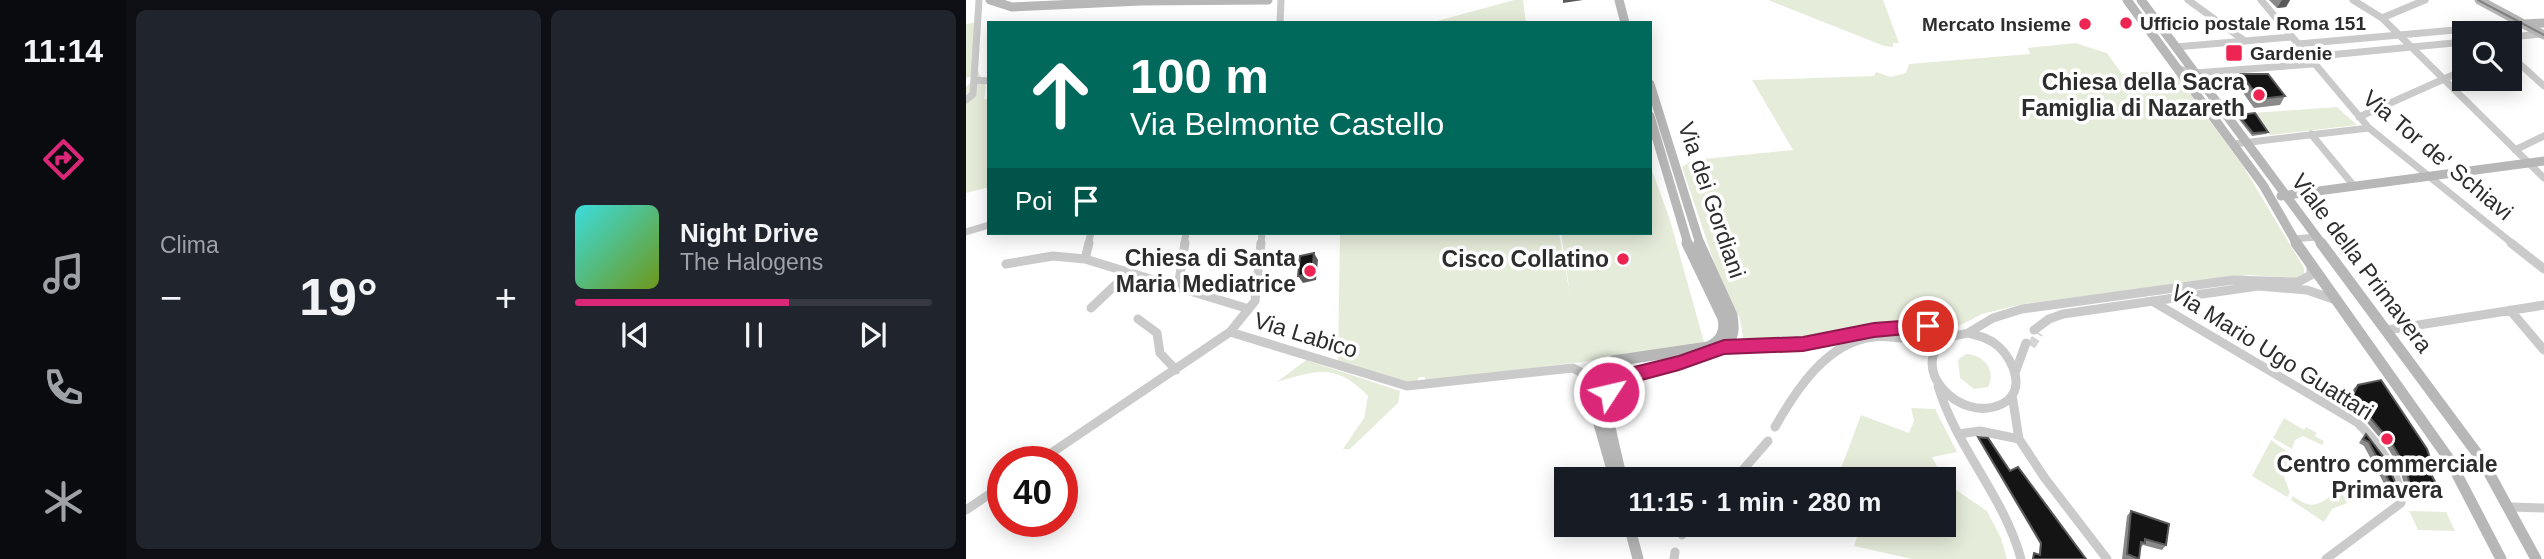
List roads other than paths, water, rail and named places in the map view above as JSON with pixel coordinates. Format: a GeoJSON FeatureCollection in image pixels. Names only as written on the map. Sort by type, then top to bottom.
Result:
{"type":"FeatureCollection","features":[{"type":"Feature","properties":{"kind":"street"},"geometry":{"type":"LineString","coordinates":[[966,100],[973,94],[979,0]]}},
{"type":"Feature","properties":{"kind":"street"},"geometry":{"type":"LineString","coordinates":[[990,0],[1001,6],[1017,7],[1141,1],[1268,0]]}},
{"type":"Feature","properties":{"kind":"street"},"geometry":{"type":"LineString","coordinates":[[1280,21],[1281,0]]}},
{"type":"Feature","properties":{"kind":"street"},"geometry":{"type":"LineString","coordinates":[[1619,0],[1624,21]]}},
{"type":"Feature","properties":{"kind":"street","name":"Viale della Primavera"},"geometry":{"type":"LineString","coordinates":[[2127,0],[2234,144],[2271,197],[2311,267],[2449,459],[2501,559]]}},
{"type":"Feature","properties":{"kind":"street","name":"Viale della Primavera"},"geometry":{"type":"LineString","coordinates":[[2141,0],[2481,458],[2536,559]]}},
{"type":"Feature","properties":{"kind":"street"},"geometry":{"type":"LineString","coordinates":[[2188,0],[2245,41]]}},
{"type":"Feature","properties":{"kind":"street","name":"Via Tor de' Schiavi"},"geometry":{"type":"LineString","coordinates":[[2261,0],[2369,128],[2544,269]]}},
{"type":"Feature","properties":{"kind":"street"},"geometry":{"type":"LineString","coordinates":[[2353,0],[2382,18],[2544,178]]}},
{"type":"Feature","properties":{"kind":"street"},"geometry":{"type":"LineString","coordinates":[[2382,18],[2425,0]]}},
{"type":"Feature","properties":{"kind":"street"},"geometry":{"type":"LineString","coordinates":[[2479,0],[2544,34]]}},
{"type":"Feature","properties":{"kind":"street"},"geometry":{"type":"LineString","coordinates":[[2523,24],[2544,23]]}},
{"type":"Feature","properties":{"kind":"street"},"geometry":{"type":"LineString","coordinates":[[2298,44],[2452,32]]}},
{"type":"Feature","properties":{"kind":"street"},"geometry":{"type":"LineString","coordinates":[[2522,36],[2544,34]]}},
{"type":"Feature","properties":{"kind":"street"},"geometry":{"type":"LineString","coordinates":[[2176,47],[2292,37]]}},
{"type":"Feature","properties":{"kind":"street"},"geometry":{"type":"LineString","coordinates":[[2316,43],[2317,49],[2326,55]]}},
{"type":"Feature","properties":{"kind":"street"},"geometry":{"type":"LineString","coordinates":[[2179,69],[2195,73],[2311,60],[2326,55],[2452,43]]}},
{"type":"Feature","properties":{"kind":"street"},"geometry":{"type":"LineString","coordinates":[[2522,66],[2544,86]]}},
{"type":"Feature","properties":{"kind":"street"},"geometry":{"type":"LineString","coordinates":[[2359,117],[2452,76]]}},
{"type":"Feature","properties":{"kind":"street"},"geometry":{"type":"LineString","coordinates":[[974,80],[987,81]]}},
{"type":"Feature","properties":{"kind":"street","name":"Via dei Gordiani"},"geometry":{"type":"LineString","coordinates":[[1652,90],[1704,258],[1734,320],[1733,334],[1724,347]]}},
{"type":"Feature","properties":{"kind":"street","name":"Via dei Gordiani"},"geometry":{"type":"LineString","coordinates":[[1608,364],[1618,360],[1708,347],[1719,341],[1725,330],[1723,318],[1689,248],[1652,123]]}},
{"type":"Feature","properties":{"kind":"street"},"geometry":{"type":"LineString","coordinates":[[2234,144],[2369,128]]}},
{"type":"Feature","properties":{"kind":"street"},"geometry":{"type":"LineString","coordinates":[[2311,134],[2354,186]]}},
{"type":"Feature","properties":{"kind":"street"},"geometry":{"type":"LineString","coordinates":[[2515,150],[2544,135]]}},
{"type":"Feature","properties":{"kind":"street"},"geometry":{"type":"LineString","coordinates":[[2271,197],[2544,161]]}},
{"type":"Feature","properties":{"kind":"street"},"geometry":{"type":"LineString","coordinates":[[966,232],[987,226]]}},
{"type":"Feature","properties":{"kind":"street"},"geometry":{"type":"LineString","coordinates":[[1085,259],[1091,235]]}},
{"type":"Feature","properties":{"kind":"street"},"geometry":{"type":"LineString","coordinates":[[1178,287],[1186,235]]}},
{"type":"Feature","properties":{"kind":"street"},"geometry":{"type":"LineString","coordinates":[[1230,332],[1256,299],[1262,235]]}},
{"type":"Feature","properties":{"kind":"street"},"geometry":{"type":"LineString","coordinates":[[2293,239],[2316,237]]}},
{"type":"Feature","properties":{"kind":"street"},"geometry":{"type":"LineString","coordinates":[[1006,264],[1041,257],[1085,259],[1249,309]]}},
{"type":"Feature","properties":{"kind":"street"},"geometry":{"type":"LineString","coordinates":[[1775,428],[1821,364],[1844,345],[1875,336],[1910,338],[1934,335],[1945,338],[1968,332],[1988,320],[2022,309],[2233,280],[2298,282],[2311,275],[2311,267]]}},
{"type":"Feature","properties":{"kind":"street"},"geometry":{"type":"LineString","coordinates":[[1091,308],[1128,272]]}},
{"type":"Feature","properties":{"kind":"street"},"geometry":{"type":"LineString","coordinates":[[2039,329],[2063,314],[2258,286],[2307,290],[2333,299]]}},
{"type":"Feature","properties":{"kind":"street","name":"Via Mario Ugo Guattari"},"geometry":{"type":"LineString","coordinates":[[2152,301],[2363,427],[2376,442],[2400,487],[2401,503],[2326,559]]}},
{"type":"Feature","properties":{"kind":"street"},"geometry":{"type":"LineString","coordinates":[[2387,330],[2544,305]]}},
{"type":"Feature","properties":{"kind":"street"},"geometry":{"type":"LineString","coordinates":[[2510,310],[2544,350]]}},
{"type":"Feature","properties":{"kind":"street"},"geometry":{"type":"LineString","coordinates":[[1138,319],[1157,333],[1160,353],[1176,370]]}},
{"type":"Feature","properties":{"kind":"street"},"geometry":{"type":"LineString","coordinates":[[1619,467],[1605,406],[1611,391],[1624,377],[1679,363],[1724,347],[1803,344],[1874,330],[1925,326],[1938,328],[1945,338]]}},
{"type":"Feature","properties":{"kind":"street","name":"Via Labico"},"geometry":{"type":"LineString","coordinates":[[1062,446],[1230,332],[1407,386],[1575,369],[1584,374],[1589,389]]}},
{"type":"Feature","properties":{"kind":"street"},"geometry":{"type":"LineString","coordinates":[[1937,383],[1952,400],[1973,409],[1997,407],[2012,395],[2016,386],[2015,373],[2008,357],[1995,341],[1968,332]]}},
{"type":"Feature","properties":{"kind":"street"},"geometry":{"type":"LineString","coordinates":[[1945,338],[1933,357],[1944,409],[2006,518],[2021,559]]}},
{"type":"Feature","properties":{"kind":"street"},"geometry":{"type":"LineString","coordinates":[[2015,373],[2029,345]]}},
{"type":"Feature","properties":{"kind":"street"},"geometry":{"type":"LineString","coordinates":[[1611,467],[1589,389],[1596,374],[1608,364],[1621,367],[1625,372],[1624,377]]}},
{"type":"Feature","properties":{"kind":"street"},"geometry":{"type":"LineString","coordinates":[[1589,389],[1600,393],[1611,391]]}},
{"type":"Feature","properties":{"kind":"street"},"geometry":{"type":"LineString","coordinates":[[2012,395],[2020,439],[2044,477],[2106,559]]}},
{"type":"Feature","properties":{"kind":"street"},"geometry":{"type":"LineString","coordinates":[[1958,434],[1985,431],[2020,439]]}},
{"type":"Feature","properties":{"kind":"street"},"geometry":{"type":"LineString","coordinates":[[1745,467],[1768,441]]}},
{"type":"Feature","properties":{"kind":"street"},"geometry":{"type":"LineString","coordinates":[[966,510],[987,496]]}},
{"type":"Feature","properties":{"kind":"street"},"geometry":{"type":"LineString","coordinates":[[2510,507],[2543,509]]}},
{"type":"Feature","properties":{"kind":"street"},"geometry":{"type":"LineString","coordinates":[[1632,537],[1638,559]]}},
{"type":"Feature","properties":{"kind":"tunnel"},"geometry":{"type":"LineString","coordinates":[[2031,346],[2039,333]]}},
{"type":"Feature","properties":{"kind":"tram line"},"geometry":{"type":"LineString","coordinates":[[2478,0],[2544,35]]}},
{"type":"Feature","properties":{"kind":"place","name":"Ufficio postale Roma 151"},"geometry":{"type":"Point","coordinates":[2126,23]}},
{"type":"Feature","properties":{"kind":"place","name":"Mercato Insieme"},"geometry":{"type":"Point","coordinates":[2085,24]}},
{"type":"Feature","properties":{"kind":"place","name":"Gardenie"},"geometry":{"type":"Point","coordinates":[2234,53]}},
{"type":"Feature","properties":{"kind":"place","name":"Chiesa della Sacra Famiglia di Nazareth"},"geometry":{"type":"Point","coordinates":[2259,95]}},
{"type":"Feature","properties":{"kind":"place","name":"Cisco Collatino"},"geometry":{"type":"Point","coordinates":[1623,259]}},
{"type":"Feature","properties":{"kind":"place","name":"Chiesa di Santa Maria Mediatrice"},"geometry":{"type":"Point","coordinates":[1310,271]}},
{"type":"Feature","properties":{"kind":"place","name":"Centro commerciale Primavera"},"geometry":{"type":"Point","coordinates":[2387,439]}}]}
